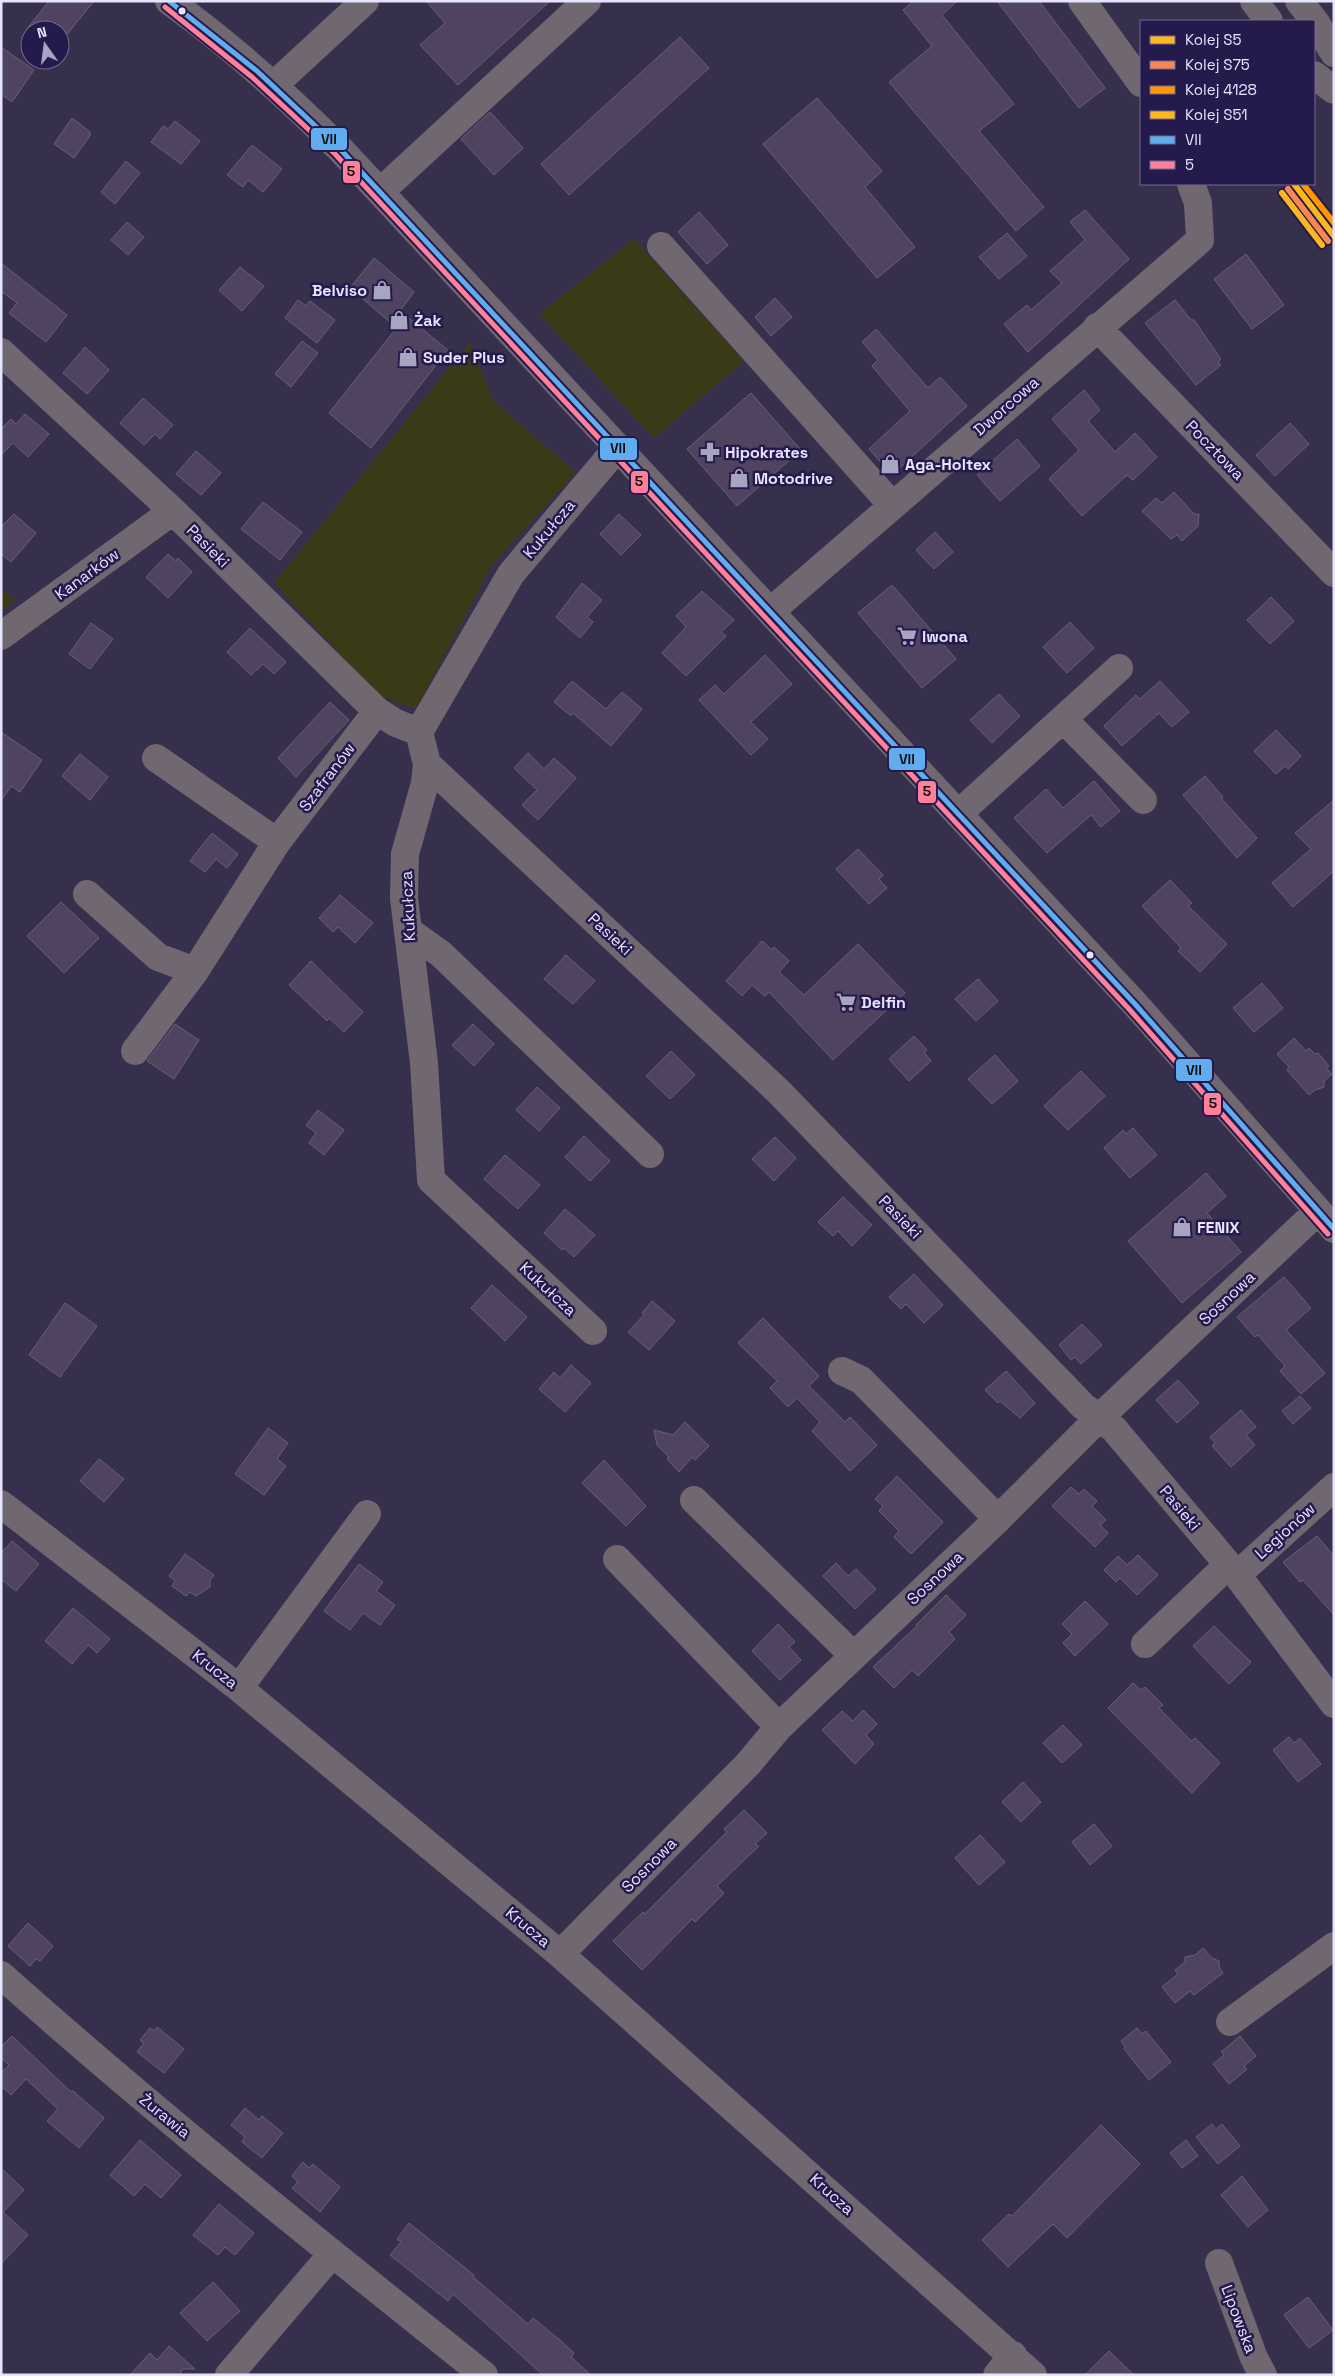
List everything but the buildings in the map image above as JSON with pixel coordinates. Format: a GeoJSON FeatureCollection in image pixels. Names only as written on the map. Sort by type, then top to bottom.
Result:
{"type":"FeatureCollection","features":[{"type":"Feature","properties":{"kind":"street"},"geometry":{"type":"LineString","coordinates":[[169,1],[236,52],[274,85],[380,192],[1142,1011],[1326,1220]]}},
{"type":"Feature","properties":{"kind":"street"},"geometry":{"type":"LineString","coordinates":[[274,85],[364,1]]}},
{"type":"Feature","properties":{"kind":"street"},"geometry":{"type":"LineString","coordinates":[[380,192],[587,1]]}},
{"type":"Feature","properties":{"kind":"street"},"geometry":{"type":"LineString","coordinates":[[1082,1],[1140,82]]}},
{"type":"Feature","properties":{"kind":"street"},"geometry":{"type":"LineString","coordinates":[[1254,1],[1268,20]]}},
{"type":"Feature","properties":{"kind":"street"},"geometry":{"type":"LineString","coordinates":[[1299,1],[1312,20]]}},
{"type":"Feature","properties":{"kind":"street"},"geometry":{"type":"LineString","coordinates":[[1315,24],[1334,52]]}},
{"type":"Feature","properties":{"kind":"street"},"geometry":{"type":"LineString","coordinates":[[1315,76],[1334,90]]}},
{"type":"Feature","properties":{"kind":"street","name":"Dworcowa"},"geometry":{"type":"LineString","coordinates":[[771,611],[1097,327],[1200,240],[1198,203],[1191,185]]}},
{"type":"Feature","properties":{"kind":"street"},"geometry":{"type":"LineString","coordinates":[[662,246],[892,505]]}},
{"type":"Feature","properties":{"kind":"street","name":"Pocztowa"},"geometry":{"type":"LineString","coordinates":[[1097,327],[1334,573]]}},
{"type":"Feature","properties":{"kind":"street","name":"Pasieki"},"geometry":{"type":"LineString","coordinates":[[1,352],[172,511],[376,711],[396,723],[419,732]]}},
{"type":"Feature","properties":{"kind":"street","name":"Kukułcza"},"geometry":{"type":"LineString","coordinates":[[593,1331],[431,1180],[424,1063],[404,898],[405,854],[425,783],[427,764],[419,732],[511,574],[618,447]]}},
{"type":"Feature","properties":{"kind":"street","name":"Kanarków"},"geometry":{"type":"LineString","coordinates":[[1,636],[172,511]]}},
{"type":"Feature","properties":{"kind":"street"},"geometry":{"type":"LineString","coordinates":[[958,814],[1119,668]]}},
{"type":"Feature","properties":{"kind":"street","name":"Szafranów"},"geometry":{"type":"LineString","coordinates":[[135,1051],[195,971],[277,842],[376,711]]}},
{"type":"Feature","properties":{"kind":"street"},"geometry":{"type":"LineString","coordinates":[[1063,719],[1143,800]]}},
{"type":"Feature","properties":{"kind":"street"},"geometry":{"type":"LineString","coordinates":[[156,758],[277,842]]}},
{"type":"Feature","properties":{"kind":"street","name":"Pasieki"},"geometry":{"type":"LineString","coordinates":[[427,764],[778,1091],[1083,1406],[1114,1429],[1232,1570],[1334,1704]]}},
{"type":"Feature","properties":{"kind":"street"},"geometry":{"type":"LineString","coordinates":[[87,894],[158,957],[195,971]]}},
{"type":"Feature","properties":{"kind":"street"},"geometry":{"type":"LineString","coordinates":[[409,931],[441,954],[650,1154]]}},
{"type":"Feature","properties":{"kind":"street","name":"Sosnowa"},"geometry":{"type":"LineString","coordinates":[[560,1954],[748,1764],[779,1727],[998,1519],[1099,1418],[1326,1220]]}},
{"type":"Feature","properties":{"kind":"street"},"geometry":{"type":"LineString","coordinates":[[842,1371],[862,1380],[998,1519]]}},
{"type":"Feature","properties":{"kind":"street","name":"Legionów"},"geometry":{"type":"LineString","coordinates":[[1145,1644],[1334,1487]]}},
{"type":"Feature","properties":{"kind":"street"},"geometry":{"type":"LineString","coordinates":[[694,1500],[853,1655]]}},
{"type":"Feature","properties":{"kind":"street","name":"Krucza"},"geometry":{"type":"LineString","coordinates":[[1,1504],[240,1688],[560,1954],[1005,2365],[1033,2375]]}},
{"type":"Feature","properties":{"kind":"street"},"geometry":{"type":"LineString","coordinates":[[240,1688],[367,1514]]}},
{"type":"Feature","properties":{"kind":"street"},"geometry":{"type":"LineString","coordinates":[[616,1559],[779,1727]]}},
{"type":"Feature","properties":{"kind":"street"},"geometry":{"type":"LineString","coordinates":[[1230,2022],[1334,1946]]}},
{"type":"Feature","properties":{"kind":"street","name":"Żurawia"},"geometry":{"type":"LineString","coordinates":[[1,1975],[98,2062],[332,2254],[484,2375]]}},
{"type":"Feature","properties":{"kind":"street"},"geometry":{"type":"LineString","coordinates":[[229,2375],[332,2254]]}},
{"type":"Feature","properties":{"kind":"street","name":"Lipowska"},"geometry":{"type":"LineString","coordinates":[[1219,2263],[1254,2358],[1263,2375]]}},
{"type":"Feature","properties":{"kind":"shaded area"},"geometry":{"type":"Polygon","coordinates":[[[634,239],[744,361],[654,438],[539,314],[634,239]]]}},
{"type":"Feature","properties":{"kind":"shaded area"},"geometry":{"type":"Polygon","coordinates":[[[470,342],[493,401],[576,472],[492,565],[416,709],[379,696],[274,583],[470,342]]]}},
{"type":"Feature","properties":{"kind":"shaded area"},"geometry":{"type":"Polygon","coordinates":[[[1,589],[15,600],[1,612],[1,589]]]}},
{"type":"Feature","properties":{"kind":"rail line","name":"S5"},"geometry":{"type":"LineString","coordinates":[[1295,185],[1334,236]]}},
{"type":"Feature","properties":{"kind":"rail line","name":"4128"},"geometry":{"type":"LineString","coordinates":[[1304,185],[1334,223]]}},
{"type":"Feature","properties":{"kind":"rail line","name":"S75"},"geometry":{"type":"LineString","coordinates":[[1288,189],[1328,241]]}},
{"type":"Feature","properties":{"kind":"rail line","name":"S51"},"geometry":{"type":"LineString","coordinates":[[1282,193],[1322,245]]}},
{"type":"Feature","properties":{"kind":"transit line","name":"VII"},"geometry":{"type":"LineString","coordinates":[[169,1],[257,71],[340,149],[1135,1004],[1334,1229]]}},
{"type":"Feature","properties":{"kind":"transit line","name":"5"},"geometry":{"type":"LineString","coordinates":[[165,7],[252,77],[335,154],[1129,1009],[1328,1234]]}},
{"type":"Feature","properties":{"kind":"place","name":"Belviso"},"geometry":{"type":"Point","coordinates":[382,290]}},
{"type":"Feature","properties":{"kind":"place","name":"Żak"},"geometry":{"type":"Point","coordinates":[399,320]}},
{"type":"Feature","properties":{"kind":"place","name":"Suder Plus"},"geometry":{"type":"Point","coordinates":[408,357]}},
{"type":"Feature","properties":{"kind":"place","name":"Hipokrates"},"geometry":{"type":"Point","coordinates":[710,452]}},
{"type":"Feature","properties":{"kind":"place","name":"Aga-Holtex"},"geometry":{"type":"Point","coordinates":[890,464]}},
{"type":"Feature","properties":{"kind":"place","name":"Motodrive"},"geometry":{"type":"Point","coordinates":[739,478]}},
{"type":"Feature","properties":{"kind":"place","name":"Iwona"},"geometry":{"type":"Point","coordinates":[907,636]}},
{"type":"Feature","properties":{"kind":"place","name":"Delfin"},"geometry":{"type":"Point","coordinates":[846,1002]}},
{"type":"Feature","properties":{"kind":"place","name":"FENIX"},"geometry":{"type":"Point","coordinates":[1182,1227]}}]}
